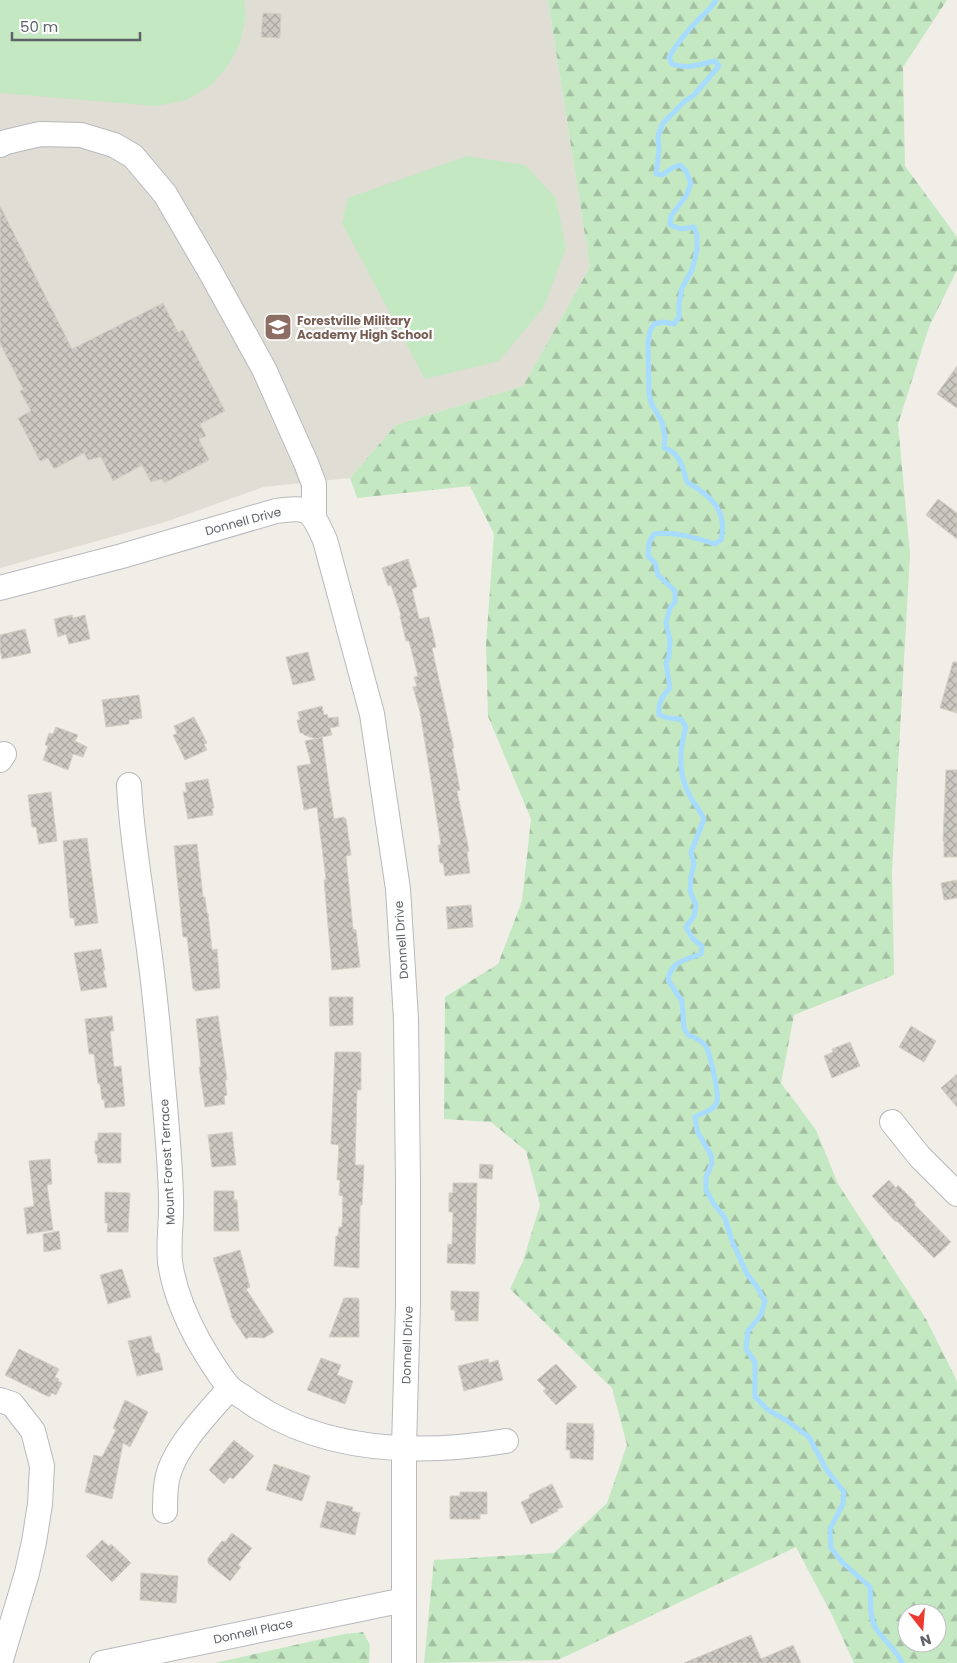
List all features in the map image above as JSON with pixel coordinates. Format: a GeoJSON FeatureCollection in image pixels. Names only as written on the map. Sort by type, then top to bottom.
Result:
{"type":"FeatureCollection","features":[{"type":"Feature","properties":{"kind":"street"},"geometry":{"type":"LineString","coordinates":[[0,145],[40,134],[81,135],[114,145],[132,156],[164,194],[211,273],[264,369],[314,484],[314,516]]}},
{"type":"Feature","properties":{"kind":"street","name":"Donnell Drive"},"geometry":{"type":"LineString","coordinates":[[0,588],[276,511],[295,508],[308,511],[314,516],[325,540],[372,714],[398,889],[406,1019],[408,1304],[404,1448],[404,1663]]}},
{"type":"Feature","properties":{"kind":"street","name":"Mount Forest Terrace"},"geometry":{"type":"LineString","coordinates":[[129,784],[130,813],[146,922],[161,1059],[171,1198],[170,1261],[178,1295],[188,1322],[230,1388],[259,1408],[293,1426],[344,1442],[404,1448],[462,1447],[506,1441]]}},
{"type":"Feature","properties":{"kind":"street"},"geometry":{"type":"LineString","coordinates":[[892,1122],[920,1157],[957,1194]]}},
{"type":"Feature","properties":{"kind":"street"},"geometry":{"type":"LineString","coordinates":[[165,1511],[167,1478],[174,1460],[191,1433],[230,1388]]}},
{"type":"Feature","properties":{"kind":"street"},"geometry":{"type":"LineString","coordinates":[[0,1400],[12,1404],[33,1430],[42,1466],[40,1504],[34,1542],[27,1573],[0,1663]]}},
{"type":"Feature","properties":{"kind":"street","name":"Donnell Place"},"geometry":{"type":"LineString","coordinates":[[102,1663],[404,1600]]}},
{"type":"Feature","properties":{"kind":"shaded area","name":"Forestville Military Academy High School"},"geometry":{"type":"Polygon","coordinates":[[[0,0],[548,0],[590,267],[523,386],[396,425],[350,478],[264,487],[165,522],[0,568],[0,0]]]}},
{"type":"Feature","properties":{"kind":"green space"},"geometry":{"type":"Polygon","coordinates":[[[0,0],[244,0],[246,16],[240,44],[227,67],[211,85],[187,100],[156,106],[0,93],[0,0]]]}},
{"type":"Feature","properties":{"kind":"green space"},"geometry":{"type":"Polygon","coordinates":[[[548,0],[947,0],[903,67],[905,166],[957,237],[957,270],[929,327],[898,424],[910,554],[892,872],[894,975],[794,1015],[781,1083],[816,1130],[838,1184],[926,1319],[957,1381],[957,1663],[854,1663],[832,1615],[796,1547],[558,1660],[424,1663],[434,1560],[554,1553],[607,1503],[627,1445],[612,1388],[510,1289],[523,1261],[540,1205],[526,1151],[491,1122],[444,1119],[445,997],[498,964],[522,901],[531,819],[488,716],[486,644],[494,534],[470,486],[357,498],[350,478],[396,425],[523,386],[590,267],[548,0]]]}},
{"type":"Feature","properties":{"kind":"green space"},"geometry":{"type":"Polygon","coordinates":[[[467,156],[525,165],[556,198],[566,248],[544,307],[499,361],[425,379],[342,223],[348,198],[467,156]]]}},
{"type":"Feature","properties":{"kind":"green space"},"geometry":{"type":"Polygon","coordinates":[[[363,1632],[370,1645],[369,1663],[215,1663],[344,1634],[363,1632]]]}},
{"type":"Feature","properties":{"kind":"building"},"geometry":{"type":"Polygon","coordinates":[[[263,13],[281,14],[280,38],[261,37],[263,13]]]}},
{"type":"Feature","properties":{"kind":"building"},"geometry":{"type":"Polygon","coordinates":[[[0,206],[72,349],[163,303],[178,332],[183,330],[225,411],[200,424],[206,436],[199,439],[209,460],[164,483],[162,479],[151,482],[142,465],[113,481],[101,457],[88,460],[84,453],[54,469],[48,458],[40,461],[18,418],[31,411],[20,391],[23,389],[0,343],[0,206]]]}},
{"type":"Feature","properties":{"kind":"building"},"geometry":{"type":"Polygon","coordinates":[[[957,366],[957,408],[937,394],[957,366]]]}},
{"type":"Feature","properties":{"kind":"building"},"geometry":{"type":"Polygon","coordinates":[[[938,499],[957,513],[957,539],[926,515],[938,499]]]}},
{"type":"Feature","properties":{"kind":"building"},"geometry":{"type":"Polygon","coordinates":[[[408,559],[417,587],[412,589],[419,619],[429,617],[436,647],[432,648],[454,748],[452,748],[460,790],[457,791],[469,851],[467,852],[470,873],[445,876],[443,863],[440,863],[438,845],[441,845],[432,786],[420,712],[413,687],[417,686],[414,677],[418,676],[409,641],[406,641],[401,615],[391,585],[388,586],[382,568],[408,559]]]}},
{"type":"Feature","properties":{"kind":"building"},"geometry":{"type":"Polygon","coordinates":[[[72,615],[73,618],[85,615],[90,639],[69,644],[66,634],[58,637],[54,619],[72,615]]]}},
{"type":"Feature","properties":{"kind":"building"},"geometry":{"type":"Polygon","coordinates":[[[25,629],[31,653],[2,659],[0,635],[25,629]]]}},
{"type":"Feature","properties":{"kind":"building"},"geometry":{"type":"Polygon","coordinates":[[[308,652],[315,680],[293,685],[286,657],[308,652]]]}},
{"type":"Feature","properties":{"kind":"building"},"geometry":{"type":"Polygon","coordinates":[[[953,662],[957,662],[957,713],[940,708],[953,662]]]}},
{"type":"Feature","properties":{"kind":"building"},"geometry":{"type":"Polygon","coordinates":[[[139,695],[142,718],[129,720],[129,724],[106,727],[102,700],[139,695]]]}},
{"type":"Feature","properties":{"kind":"building"},"geometry":{"type":"Polygon","coordinates":[[[322,706],[324,715],[327,714],[328,718],[338,717],[339,726],[330,728],[332,735],[322,737],[334,819],[344,817],[346,819],[351,855],[346,856],[353,929],[356,930],[360,967],[332,970],[324,880],[326,880],[317,807],[304,810],[297,766],[311,764],[305,741],[316,739],[300,733],[297,720],[300,720],[298,712],[322,706]]]}},
{"type":"Feature","properties":{"kind":"building"},"geometry":{"type":"Polygon","coordinates":[[[194,717],[207,743],[204,744],[207,750],[185,760],[173,735],[177,734],[174,726],[194,717]]]}},
{"type":"Feature","properties":{"kind":"building"},"geometry":{"type":"Polygon","coordinates":[[[56,727],[78,735],[75,741],[87,747],[83,757],[73,754],[68,770],[43,760],[48,746],[45,745],[49,733],[53,734],[56,727]]]}},
{"type":"Feature","properties":{"kind":"building"},"geometry":{"type":"Polygon","coordinates":[[[946,770],[957,770],[957,857],[944,857],[946,770]]]}},
{"type":"Feature","properties":{"kind":"building"},"geometry":{"type":"Polygon","coordinates":[[[208,779],[214,808],[212,808],[213,815],[188,819],[183,792],[187,792],[185,783],[208,779]]]}},
{"type":"Feature","properties":{"kind":"building"},"geometry":{"type":"Polygon","coordinates":[[[51,792],[57,841],[39,844],[36,827],[32,827],[28,795],[51,792]]]}},
{"type":"Feature","properties":{"kind":"building"},"geometry":{"type":"Polygon","coordinates":[[[87,838],[98,923],[75,926],[74,918],[70,918],[63,841],[87,838]]]}},
{"type":"Feature","properties":{"kind":"building"},"geometry":{"type":"Polygon","coordinates":[[[197,844],[212,950],[217,949],[220,988],[195,991],[193,989],[187,937],[183,937],[174,846],[197,844]]]}},
{"type":"Feature","properties":{"kind":"building"},"geometry":{"type":"Polygon","coordinates":[[[957,880],[957,898],[944,900],[941,883],[957,880]]]}},
{"type":"Feature","properties":{"kind":"building"},"geometry":{"type":"Polygon","coordinates":[[[471,905],[473,927],[448,929],[446,907],[471,905]]]}},
{"type":"Feature","properties":{"kind":"building"},"geometry":{"type":"Polygon","coordinates":[[[101,949],[107,987],[81,991],[74,953],[101,949]]]}},
{"type":"Feature","properties":{"kind":"building"},"geometry":{"type":"Polygon","coordinates":[[[329,997],[353,997],[353,1025],[330,1026],[329,997]]]}},
{"type":"Feature","properties":{"kind":"building"},"geometry":{"type":"Polygon","coordinates":[[[112,1016],[114,1031],[110,1031],[114,1067],[121,1066],[125,1106],[105,1108],[100,1084],[98,1084],[94,1054],[89,1054],[85,1019],[112,1016]]]}},
{"type":"Feature","properties":{"kind":"building"},"geometry":{"type":"Polygon","coordinates":[[[218,1016],[227,1080],[225,1080],[227,1095],[224,1096],[225,1104],[205,1107],[199,1067],[201,1067],[196,1019],[218,1016]]]}},
{"type":"Feature","properties":{"kind":"building"},"geometry":{"type":"Polygon","coordinates":[[[911,1026],[936,1041],[924,1062],[899,1047],[911,1026]]]}},
{"type":"Feature","properties":{"kind":"building"},"geometry":{"type":"Polygon","coordinates":[[[850,1042],[860,1066],[832,1078],[824,1056],[833,1052],[832,1049],[850,1042]]]}},
{"type":"Feature","properties":{"kind":"building"},"geometry":{"type":"Polygon","coordinates":[[[335,1052],[360,1052],[361,1054],[361,1090],[357,1090],[355,1165],[364,1165],[362,1205],[360,1205],[359,1268],[334,1266],[336,1236],[338,1236],[339,1227],[342,1227],[343,1196],[339,1195],[340,1180],[337,1180],[339,1145],[331,1144],[335,1052]]]}},
{"type":"Feature","properties":{"kind":"building"},"geometry":{"type":"Polygon","coordinates":[[[957,1074],[957,1107],[941,1088],[957,1074]]]}},
{"type":"Feature","properties":{"kind":"building"},"geometry":{"type":"Polygon","coordinates":[[[232,1132],[236,1165],[212,1167],[208,1135],[232,1132]]]}},
{"type":"Feature","properties":{"kind":"building"},"geometry":{"type":"Polygon","coordinates":[[[98,1133],[121,1133],[121,1163],[98,1163],[97,1154],[95,1154],[95,1141],[98,1141],[98,1133]]]}},
{"type":"Feature","properties":{"kind":"building"},"geometry":{"type":"Polygon","coordinates":[[[50,1159],[52,1184],[47,1185],[53,1230],[27,1234],[24,1208],[34,1206],[29,1161],[50,1159]]]}},
{"type":"Feature","properties":{"kind":"building"},"geometry":{"type":"Polygon","coordinates":[[[480,1164],[493,1165],[492,1179],[479,1178],[480,1164]]]}},
{"type":"Feature","properties":{"kind":"building"},"geometry":{"type":"Polygon","coordinates":[[[889,1180],[896,1188],[898,1185],[916,1203],[914,1204],[951,1242],[934,1258],[872,1196],[889,1180]]]}},
{"type":"Feature","properties":{"kind":"building"},"geometry":{"type":"Polygon","coordinates":[[[453,1183],[477,1183],[475,1264],[447,1263],[448,1244],[452,1245],[453,1212],[449,1212],[449,1193],[453,1193],[453,1183]]]}},
{"type":"Feature","properties":{"kind":"building"},"geometry":{"type":"Polygon","coordinates":[[[214,1191],[234,1191],[234,1200],[237,1200],[239,1231],[214,1231],[214,1191]]]}},
{"type":"Feature","properties":{"kind":"building"},"geometry":{"type":"Polygon","coordinates":[[[105,1192],[130,1193],[128,1232],[107,1232],[108,1223],[105,1223],[105,1192]]]}},
{"type":"Feature","properties":{"kind":"building"},"geometry":{"type":"Polygon","coordinates":[[[59,1231],[61,1249],[44,1252],[43,1234],[59,1231]]]}},
{"type":"Feature","properties":{"kind":"building"},"geometry":{"type":"Polygon","coordinates":[[[240,1250],[250,1287],[246,1289],[274,1332],[264,1338],[249,1337],[246,1339],[231,1316],[213,1258],[240,1250]]]}},
{"type":"Feature","properties":{"kind":"building"},"geometry":{"type":"Polygon","coordinates":[[[122,1269],[131,1297],[108,1304],[100,1275],[122,1269]]]}},
{"type":"Feature","properties":{"kind":"building"},"geometry":{"type":"Polygon","coordinates":[[[451,1291],[479,1292],[478,1321],[455,1321],[455,1310],[451,1310],[451,1291]]]}},
{"type":"Feature","properties":{"kind":"building"},"geometry":{"type":"Polygon","coordinates":[[[344,1298],[358,1298],[359,1300],[359,1337],[329,1337],[344,1298]]]}},
{"type":"Feature","properties":{"kind":"building"},"geometry":{"type":"Polygon","coordinates":[[[151,1336],[155,1353],[159,1353],[163,1370],[137,1376],[128,1341],[151,1336]]]}},
{"type":"Feature","properties":{"kind":"building"},"geometry":{"type":"Polygon","coordinates":[[[19,1349],[59,1369],[55,1377],[62,1383],[56,1395],[52,1393],[49,1397],[5,1375],[19,1349]]]}},
{"type":"Feature","properties":{"kind":"building"},"geometry":{"type":"Polygon","coordinates":[[[321,1358],[341,1365],[337,1375],[353,1381],[345,1404],[307,1390],[321,1358]]]}},
{"type":"Feature","properties":{"kind":"building"},"geometry":{"type":"Polygon","coordinates":[[[488,1359],[489,1363],[498,1360],[503,1380],[464,1391],[458,1366],[488,1359]]]}},
{"type":"Feature","properties":{"kind":"building"},"geometry":{"type":"Polygon","coordinates":[[[556,1364],[577,1387],[556,1405],[543,1391],[546,1389],[537,1380],[556,1364]]]}},
{"type":"Feature","properties":{"kind":"building"},"geometry":{"type":"Polygon","coordinates":[[[125,1400],[148,1412],[130,1447],[123,1443],[112,1499],[85,1492],[94,1455],[102,1457],[116,1430],[113,1428],[125,1400]]]}},
{"type":"Feature","properties":{"kind":"building"},"geometry":{"type":"Polygon","coordinates":[[[567,1423],[593,1424],[593,1460],[570,1458],[570,1450],[566,1450],[567,1423]]]}},
{"type":"Feature","properties":{"kind":"building"},"geometry":{"type":"Polygon","coordinates":[[[234,1440],[254,1456],[233,1479],[230,1477],[224,1484],[209,1470],[234,1440]]]}},
{"type":"Feature","properties":{"kind":"building"},"geometry":{"type":"Polygon","coordinates":[[[274,1464],[310,1476],[302,1501],[266,1490],[274,1464]]]}},
{"type":"Feature","properties":{"kind":"building"},"geometry":{"type":"Polygon","coordinates":[[[552,1484],[563,1507],[531,1524],[521,1502],[530,1498],[529,1495],[552,1484]]]}},
{"type":"Feature","properties":{"kind":"building"},"geometry":{"type":"Polygon","coordinates":[[[460,1492],[487,1492],[487,1514],[480,1514],[480,1519],[450,1519],[450,1496],[460,1496],[460,1492]]]}},
{"type":"Feature","properties":{"kind":"building"},"geometry":{"type":"Polygon","coordinates":[[[327,1501],[353,1507],[352,1511],[360,1513],[355,1535],[320,1527],[327,1501]]]}},
{"type":"Feature","properties":{"kind":"building"},"geometry":{"type":"Polygon","coordinates":[[[232,1533],[252,1548],[238,1565],[241,1567],[230,1581],[208,1563],[208,1558],[222,1541],[225,1542],[232,1533]]]}},
{"type":"Feature","properties":{"kind":"building"},"geometry":{"type":"Polygon","coordinates":[[[102,1540],[109,1546],[111,1544],[131,1563],[112,1582],[86,1556],[102,1540]]]}},
{"type":"Feature","properties":{"kind":"building"},"geometry":{"type":"Polygon","coordinates":[[[141,1573],[178,1576],[176,1603],[140,1600],[141,1573]]]}},
{"type":"Feature","properties":{"kind":"building"},"geometry":{"type":"Polygon","coordinates":[[[751,1635],[761,1659],[793,1645],[801,1663],[684,1663],[751,1635]]]}},
{"type":"Feature","properties":{"kind":"waterway"},"geometry":{"type":"LineString","coordinates":[[716,0],[685,34],[669,57],[672,64],[678,66],[694,66],[715,61],[719,66],[694,95],[685,101],[663,123],[658,136],[659,150],[656,174],[662,175],[680,165],[686,171],[691,183],[686,196],[671,216],[670,225],[681,229],[694,227],[697,235],[697,250],[692,270],[682,288],[679,317],[674,324],[663,322],[654,324],[650,331],[648,343],[649,394],[652,405],[662,422],[665,437],[664,448],[670,450],[677,457],[687,482],[716,505],[720,512],[723,529],[721,540],[715,544],[669,533],[654,534],[649,543],[648,556],[655,563],[658,575],[675,591],[675,602],[670,608],[666,623],[670,640],[669,656],[666,663],[670,688],[661,700],[659,715],[681,719],[686,727],[681,753],[683,779],[686,788],[704,819],[691,852],[694,864],[690,891],[696,905],[694,916],[686,927],[693,939],[702,946],[701,954],[676,965],[672,969],[668,980],[682,1001],[684,1028],[688,1035],[705,1045],[712,1064],[717,1102],[711,1109],[695,1117],[697,1131],[711,1155],[712,1163],[706,1177],[706,1190],[725,1218],[732,1241],[747,1274],[765,1301],[761,1315],[748,1331],[746,1349],[755,1362],[755,1397],[768,1410],[786,1420],[809,1437],[826,1469],[844,1492],[843,1504],[830,1529],[831,1548],[842,1562],[870,1587],[873,1623],[902,1663]]}},
{"type":"Feature","properties":{"kind":"place","name":"Forestville Military Academy High School"},"geometry":{"type":"Point","coordinates":[278,327]}}]}
